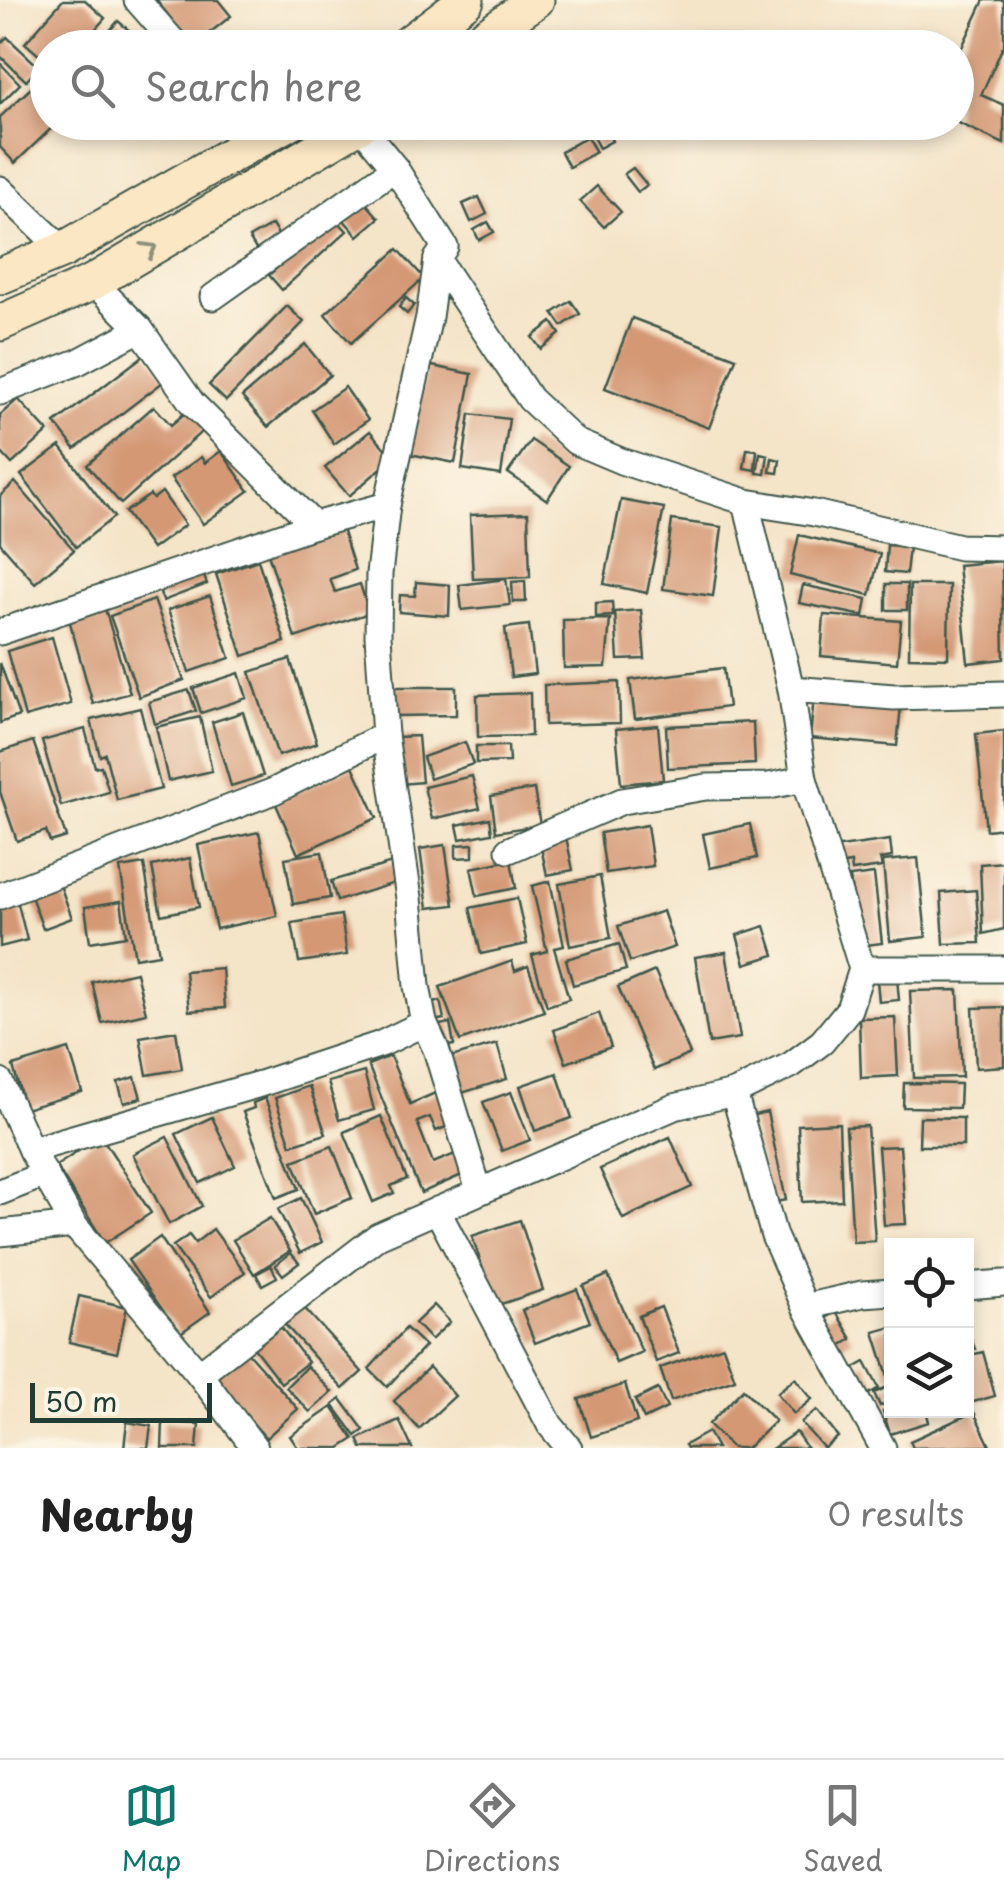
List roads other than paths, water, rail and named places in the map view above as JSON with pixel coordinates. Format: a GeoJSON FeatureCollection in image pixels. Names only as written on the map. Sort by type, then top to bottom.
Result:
{"type":"FeatureCollection","features":[{"type":"Feature","properties":{"kind":"main road"},"geometry":{"type":"LineString","coordinates":[[427,30],[466,0]]}},
{"type":"Feature","properties":{"kind":"main road"},"geometry":{"type":"LineString","coordinates":[[494,30],[536,0]]}},
{"type":"Feature","properties":{"kind":"main road"},"geometry":{"type":"LineString","coordinates":[[0,276],[64,250],[257,140]]}},
{"type":"Feature","properties":{"kind":"main road"},"geometry":{"type":"LineString","coordinates":[[0,323],[93,282],[335,140]]}},
{"type":"Feature","properties":{"kind":"street"},"geometry":{"type":"LineString","coordinates":[[137,0],[163,30]]}},
{"type":"Feature","properties":{"kind":"street"},"geometry":{"type":"LineString","coordinates":[[374,140],[445,247],[436,259],[429,317],[387,506],[378,636],[385,735],[424,1022],[436,1049],[479,1191]]}},
{"type":"Feature","properties":{"kind":"street"},"geometry":{"type":"LineString","coordinates":[[213,296],[395,168]]}},
{"type":"Feature","properties":{"kind":"street"},"geometry":{"type":"LineString","coordinates":[[0,188],[64,250]]}},
{"type":"Feature","properties":{"kind":"street"},"geometry":{"type":"LineString","coordinates":[[436,259],[530,399],[576,442],[620,461],[746,502],[814,513],[960,548],[1004,548]]}},
{"type":"Feature","properties":{"kind":"street"},"geometry":{"type":"LineString","coordinates":[[93,282],[140,329],[192,403],[314,525]]}},
{"type":"Feature","properties":{"kind":"street"},"geometry":{"type":"LineString","coordinates":[[0,392],[78,362],[140,329]]}},
{"type":"Feature","properties":{"kind":"street"},"geometry":{"type":"LineString","coordinates":[[198,1374],[378,1236],[674,1107],[734,1093],[792,1065],[822,1042],[850,1010],[862,969],[804,778],[791,689],[746,502]]}},
{"type":"Feature","properties":{"kind":"street"},"geometry":{"type":"LineString","coordinates":[[0,632],[314,525],[387,506]]}},
{"type":"Feature","properties":{"kind":"street"},"geometry":{"type":"LineString","coordinates":[[791,689],[894,697],[1004,694]]}},
{"type":"Feature","properties":{"kind":"street"},"geometry":{"type":"LineString","coordinates":[[0,896],[274,791],[385,735]]}},
{"type":"Feature","properties":{"kind":"street"},"geometry":{"type":"LineString","coordinates":[[509,850],[622,801],[706,787],[769,786],[804,778]]}},
{"type":"Feature","properties":{"kind":"street"},"geometry":{"type":"LineString","coordinates":[[862,969],[1004,969]]}},
{"type":"Feature","properties":{"kind":"street"},"geometry":{"type":"LineString","coordinates":[[32,1150],[260,1084],[381,1044],[424,1022]]}},
{"type":"Feature","properties":{"kind":"street"},"geometry":{"type":"LineString","coordinates":[[0,1082],[74,1226],[255,1448]]}},
{"type":"Feature","properties":{"kind":"street"},"geometry":{"type":"LineString","coordinates":[[734,1093],[774,1236],[805,1307],[883,1448]]}},
{"type":"Feature","properties":{"kind":"street"},"geometry":{"type":"LineString","coordinates":[[0,1192],[45,1174]]}},
{"type":"Feature","properties":{"kind":"street"},"geometry":{"type":"LineString","coordinates":[[437,1210],[550,1425],[569,1448]]}},
{"type":"Feature","properties":{"kind":"street"},"geometry":{"type":"LineString","coordinates":[[0,1233],[74,1226]]}},
{"type":"Feature","properties":{"kind":"street"},"geometry":{"type":"LineString","coordinates":[[974,1285],[1004,1283]]}},
{"type":"Feature","properties":{"kind":"street"},"geometry":{"type":"LineString","coordinates":[[805,1307],[884,1293]]}}]}
